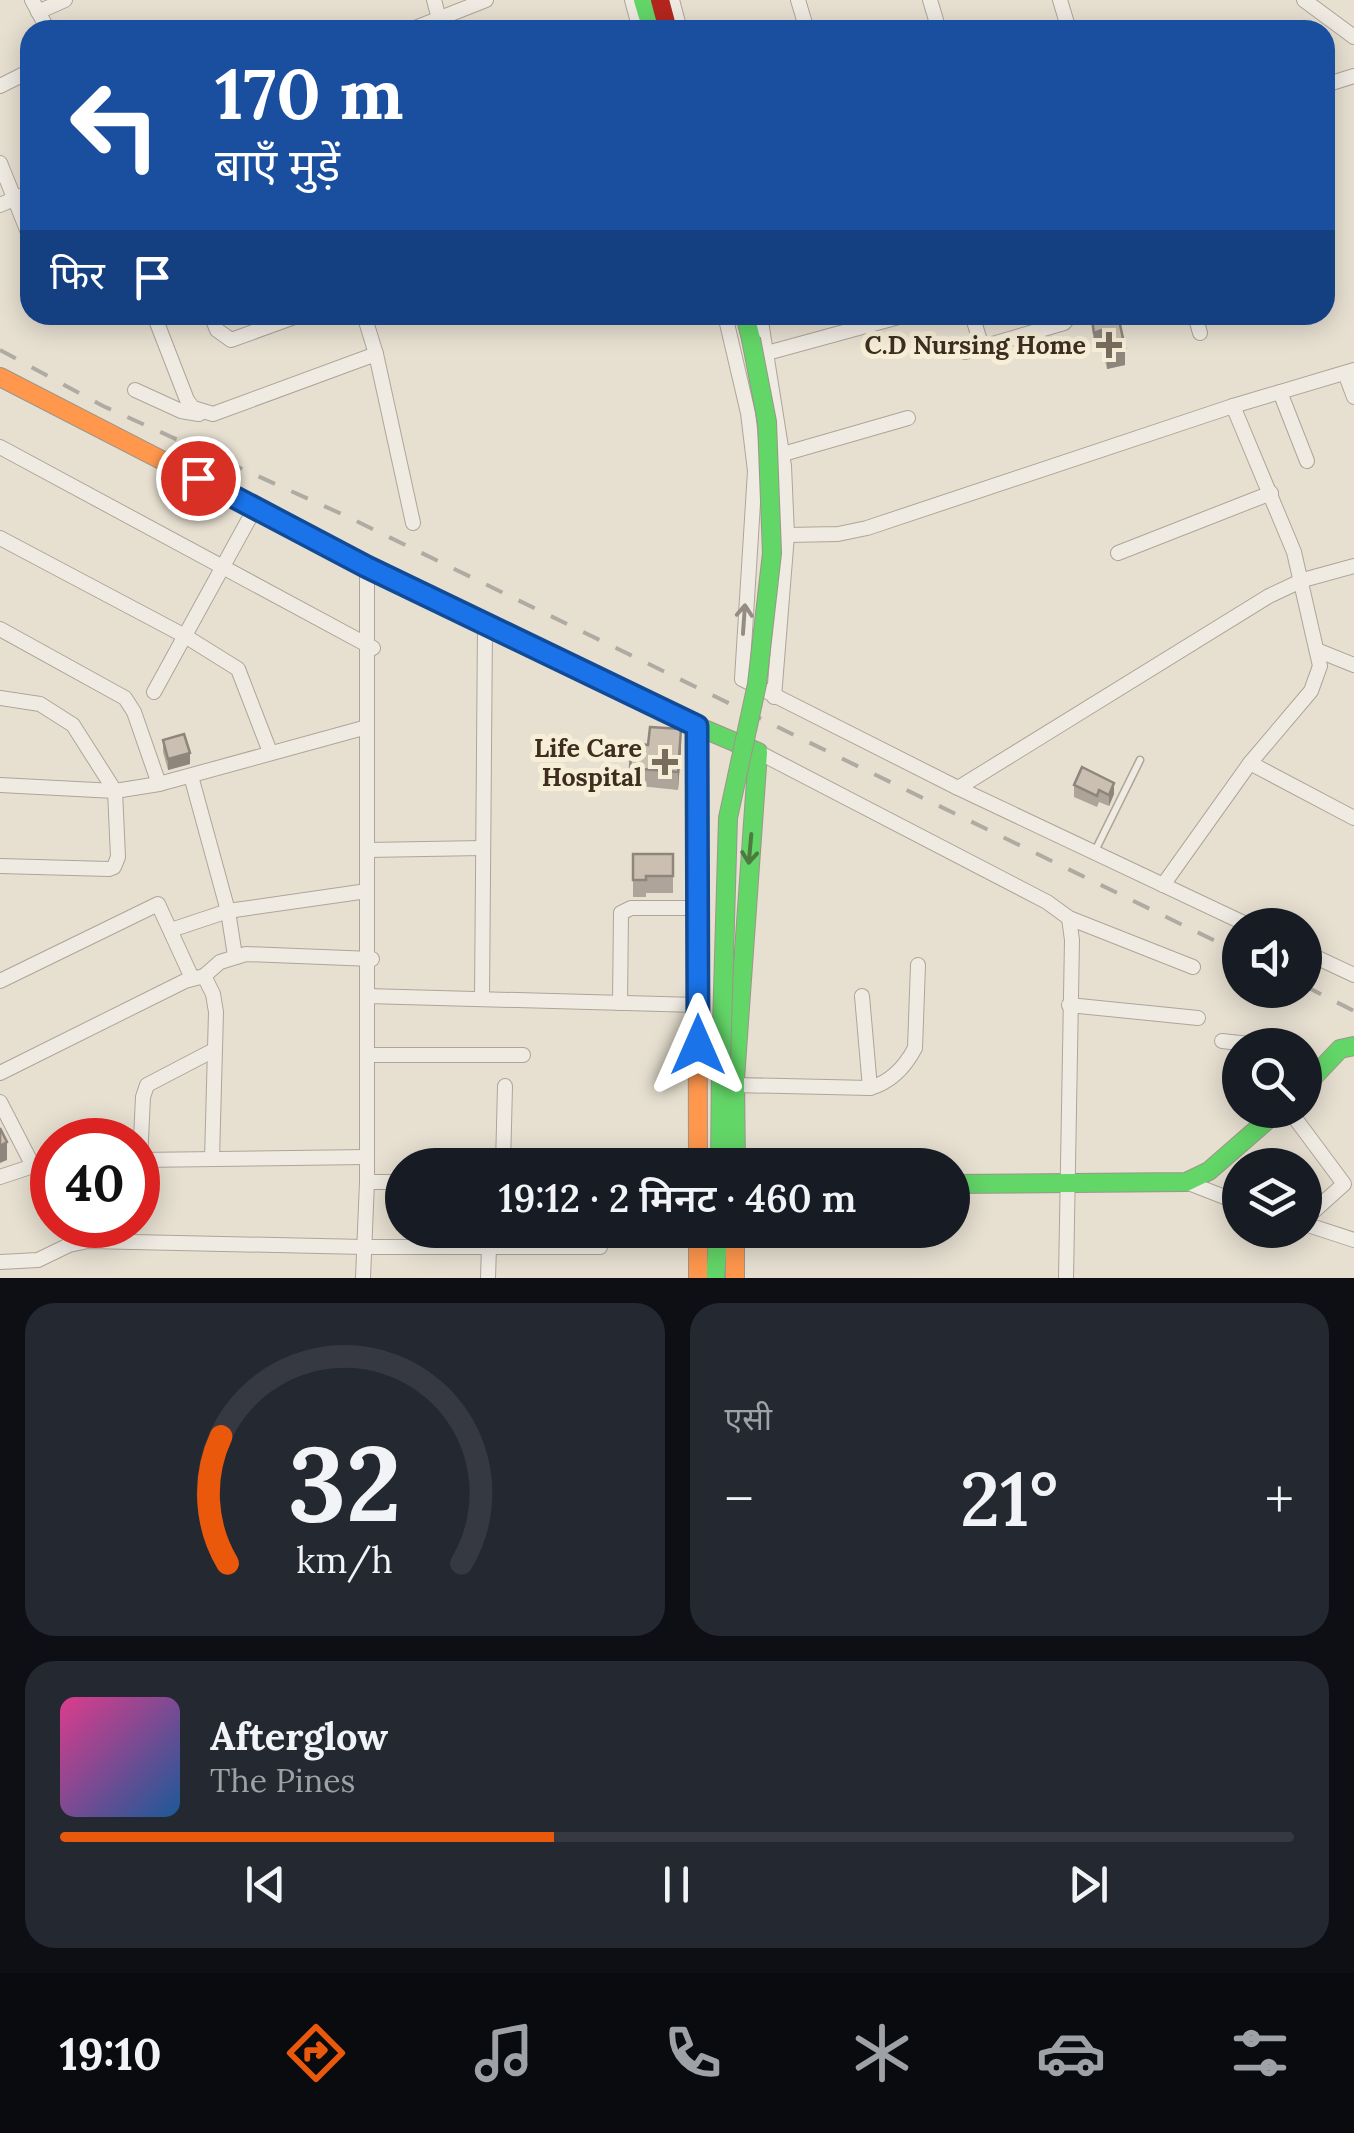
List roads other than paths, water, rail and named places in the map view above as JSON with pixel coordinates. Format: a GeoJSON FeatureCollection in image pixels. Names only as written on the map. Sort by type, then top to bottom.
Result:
{"type":"FeatureCollection","features":[{"type":"Feature","properties":{"kind":"street"},"geometry":{"type":"LineString","coordinates":[[35,6],[65,0]]}},
{"type":"Feature","properties":{"kind":"street"},"geometry":{"type":"LineString","coordinates":[[448,20],[486,0]]}},
{"type":"Feature","properties":{"kind":"street"},"geometry":{"type":"LineString","coordinates":[[1304,0],[1331,20]]}},
{"type":"Feature","properties":{"kind":"street"},"geometry":{"type":"LineString","coordinates":[[0,163],[20,212]]}},
{"type":"Feature","properties":{"kind":"street"},"geometry":{"type":"LineString","coordinates":[[0,206],[20,197]]}},
{"type":"Feature","properties":{"kind":"street"},"geometry":{"type":"LineString","coordinates":[[158,325],[186,400],[204,413]]}},
{"type":"Feature","properties":{"kind":"street"},"geometry":{"type":"LineString","coordinates":[[215,325],[230,340],[272,325]]}},
{"type":"Feature","properties":{"kind":"street"},"geometry":{"type":"LineString","coordinates":[[367,325],[413,523]]}},
{"type":"Feature","properties":{"kind":"street"},"geometry":{"type":"LineString","coordinates":[[726,325],[748,413],[755,471],[740,672],[747,685],[1222,913]]}},
{"type":"Feature","properties":{"kind":"street"},"geometry":{"type":"LineString","coordinates":[[720,1148],[728,818],[757,684],[772,554],[768,422],[747,325]]}},
{"type":"Feature","properties":{"kind":"street"},"geometry":{"type":"LineString","coordinates":[[762,325],[782,454],[787,535],[774,697]]}},
{"type":"Feature","properties":{"kind":"street"},"geometry":{"type":"LineString","coordinates":[[767,353],[869,325]]}},
{"type":"Feature","properties":{"kind":"street"},"geometry":{"type":"LineString","coordinates":[[975,325],[982,348]]}},
{"type":"Feature","properties":{"kind":"street"},"geometry":{"type":"LineString","coordinates":[[965,352],[1057,325]]}},
{"type":"Feature","properties":{"kind":"street"},"geometry":{"type":"LineString","coordinates":[[1198,325],[1200,333]]}},
{"type":"Feature","properties":{"kind":"street"},"geometry":{"type":"LineString","coordinates":[[135,390],[181,412],[212,414],[376,354]]}},
{"type":"Feature","properties":{"kind":"street"},"geometry":{"type":"LineString","coordinates":[[787,535],[838,534],[867,528],[1233,406],[1350,372],[1354,397]]}},
{"type":"Feature","properties":{"kind":"street"},"geometry":{"type":"LineString","coordinates":[[0,377],[370,568],[758,752],[1047,902],[1069,918],[1193,967]]}},
{"type":"Feature","properties":{"kind":"street"},"geometry":{"type":"LineString","coordinates":[[1280,392],[1308,461]]}},
{"type":"Feature","properties":{"kind":"street"},"geometry":{"type":"LineString","coordinates":[[1163,885],[1250,763],[1311,691],[1320,666],[1303,580],[1233,406]]}},
{"type":"Feature","properties":{"kind":"street"},"geometry":{"type":"LineString","coordinates":[[782,454],[908,418]]}},
{"type":"Feature","properties":{"kind":"street"},"geometry":{"type":"LineString","coordinates":[[0,447],[371,647]]}},
{"type":"Feature","properties":{"kind":"street"},"geometry":{"type":"LineString","coordinates":[[1118,553],[1271,493]]}},
{"type":"Feature","properties":{"kind":"street"},"geometry":{"type":"LineString","coordinates":[[154,692],[255,508]]}},
{"type":"Feature","properties":{"kind":"street"},"geometry":{"type":"LineString","coordinates":[[0,538],[230,662],[243,676],[270,752]]}},
{"type":"Feature","properties":{"kind":"street"},"geometry":{"type":"LineString","coordinates":[[958,788],[1222,623],[1303,580],[1354,566]]}},
{"type":"Feature","properties":{"kind":"street"},"geometry":{"type":"LineString","coordinates":[[370,568],[366,1157],[371,1182]]}},
{"type":"Feature","properties":{"kind":"street"},"geometry":{"type":"LineString","coordinates":[[482,1000],[486,625]]}},
{"type":"Feature","properties":{"kind":"street"},"geometry":{"type":"LineString","coordinates":[[0,630],[125,698],[134,712],[158,784]]}},
{"type":"Feature","properties":{"kind":"street"},"geometry":{"type":"LineString","coordinates":[[370,959],[367,727],[371,647]]}},
{"type":"Feature","properties":{"kind":"street"},"geometry":{"type":"LineString","coordinates":[[1319,650],[1354,665]]}},
{"type":"Feature","properties":{"kind":"street"},"geometry":{"type":"LineString","coordinates":[[0,698],[40,704],[66,718],[116,791],[118,857],[114,867],[0,866]]}},
{"type":"Feature","properties":{"kind":"street"},"geometry":{"type":"LineString","coordinates":[[697,726],[698,1148]]}},
{"type":"Feature","properties":{"kind":"street"},"geometry":{"type":"LineString","coordinates":[[0,785],[116,791],[191,776],[367,727]]}},
{"type":"Feature","properties":{"kind":"street"},"geometry":{"type":"LineString","coordinates":[[736,1148],[736,1085],[758,752]]}},
{"type":"Feature","properties":{"kind":"street"},"geometry":{"type":"LineString","coordinates":[[1250,763],[1354,818]]}},
{"type":"Feature","properties":{"kind":"street"},"geometry":{"type":"LineString","coordinates":[[191,776],[228,911],[235,956]]}},
{"type":"Feature","properties":{"kind":"street"},"geometry":{"type":"LineString","coordinates":[[370,850],[483,848]]}},
{"type":"Feature","properties":{"kind":"street"},"geometry":{"type":"LineString","coordinates":[[171,930],[228,911],[367,890]]}},
{"type":"Feature","properties":{"kind":"street"},"geometry":{"type":"LineString","coordinates":[[0,981],[158,904],[215,1002],[212,1159]]}},
{"type":"Feature","properties":{"kind":"street"},"geometry":{"type":"LineString","coordinates":[[620,1003],[622,913],[630,908],[698,908]]}},
{"type":"Feature","properties":{"kind":"street"},"geometry":{"type":"LineString","coordinates":[[1066,1278],[1072,940],[1069,918]]}},
{"type":"Feature","properties":{"kind":"street"},"geometry":{"type":"LineString","coordinates":[[0,1073],[235,956],[370,959]]}},
{"type":"Feature","properties":{"kind":"street"},"geometry":{"type":"LineString","coordinates":[[1322,960],[1354,975]]}},
{"type":"Feature","properties":{"kind":"street"},"geometry":{"type":"LineString","coordinates":[[736,1085],[870,1088],[884,1084],[916,1048],[918,965]]}},
{"type":"Feature","properties":{"kind":"street"},"geometry":{"type":"LineString","coordinates":[[370,996],[698,1005]]}},
{"type":"Feature","properties":{"kind":"street"},"geometry":{"type":"LineString","coordinates":[[364,1278],[371,1182],[370,996]]}},
{"type":"Feature","properties":{"kind":"street"},"geometry":{"type":"LineString","coordinates":[[862,996],[870,1088]]}},
{"type":"Feature","properties":{"kind":"street"},"geometry":{"type":"LineString","coordinates":[[1069,1005],[1198,1018]]}},
{"type":"Feature","properties":{"kind":"street"},"geometry":{"type":"LineString","coordinates":[[1322,1068],[1340,1049],[1354,1046]]}},
{"type":"Feature","properties":{"kind":"street"},"geometry":{"type":"LineString","coordinates":[[142,1118],[147,1085],[214,1050]]}},
{"type":"Feature","properties":{"kind":"street"},"geometry":{"type":"LineString","coordinates":[[373,1056],[522,1055]]}},
{"type":"Feature","properties":{"kind":"street"},"geometry":{"type":"LineString","coordinates":[[504,1148],[506,1086]]}},
{"type":"Feature","properties":{"kind":"street"},"geometry":{"type":"LineString","coordinates":[[0,1102],[30,1162]]}},
{"type":"Feature","properties":{"kind":"street"},"geometry":{"type":"LineString","coordinates":[[1186,1182],[1209,1170],[1258,1128]]}},
{"type":"Feature","properties":{"kind":"street"},"geometry":{"type":"LineString","coordinates":[[1322,1154],[1344,1184],[1322,1205]]}},
{"type":"Feature","properties":{"kind":"street"},"geometry":{"type":"LineString","coordinates":[[160,1160],[366,1157]]}},
{"type":"Feature","properties":{"kind":"street"},"geometry":{"type":"LineString","coordinates":[[0,1177],[30,1167]]}},
{"type":"Feature","properties":{"kind":"street"},"geometry":{"type":"LineString","coordinates":[[371,1182],[385,1182]]}},
{"type":"Feature","properties":{"kind":"street"},"geometry":{"type":"LineString","coordinates":[[970,1184],[1186,1182],[1222,1196]]}},
{"type":"Feature","properties":{"kind":"street"},"geometry":{"type":"LineString","coordinates":[[1322,1228],[1354,1240]]}},
{"type":"Feature","properties":{"kind":"street"},"geometry":{"type":"LineString","coordinates":[[0,1262],[38,1260],[69,1245],[88,1241],[385,1247]]}},
{"type":"Feature","properties":{"kind":"street"},"geometry":{"type":"LineString","coordinates":[[368,1247],[372,1278]]}},
{"type":"Feature","properties":{"kind":"street"},"geometry":{"type":"LineString","coordinates":[[488,1278],[489,1248]]}},
{"type":"Feature","properties":{"kind":"street"},"geometry":{"type":"LineString","coordinates":[[698,1248],[698,1278]]}},
{"type":"Feature","properties":{"kind":"street"},"geometry":{"type":"LineString","coordinates":[[718,1274],[719,1248]]}},
{"type":"Feature","properties":{"kind":"street"},"geometry":{"type":"LineString","coordinates":[[735,1248],[735,1278]]}},
{"type":"Feature","properties":{"kind":"street"},"geometry":{"type":"LineString","coordinates":[[38,1260],[39,1278]]}},
{"type":"Feature","properties":{"kind":"lane"},"geometry":{"type":"LineString","coordinates":[[1094,852],[1140,760]]}},
{"type":"Feature","properties":{"kind":"railway"},"geometry":{"type":"LineString","coordinates":[[0,350],[103,406],[346,516],[1222,944]]}},
{"type":"Feature","properties":{"kind":"railway"},"geometry":{"type":"LineString","coordinates":[[1322,995],[1354,1011]]}},
{"type":"Feature","properties":{"kind":"place","name":"C.D Nursing Home"},"geometry":{"type":"Point","coordinates":[1109,345]}},
{"type":"Feature","properties":{"kind":"place","name":"Life Care Hospital"},"geometry":{"type":"Point","coordinates":[665,762]}}]}
